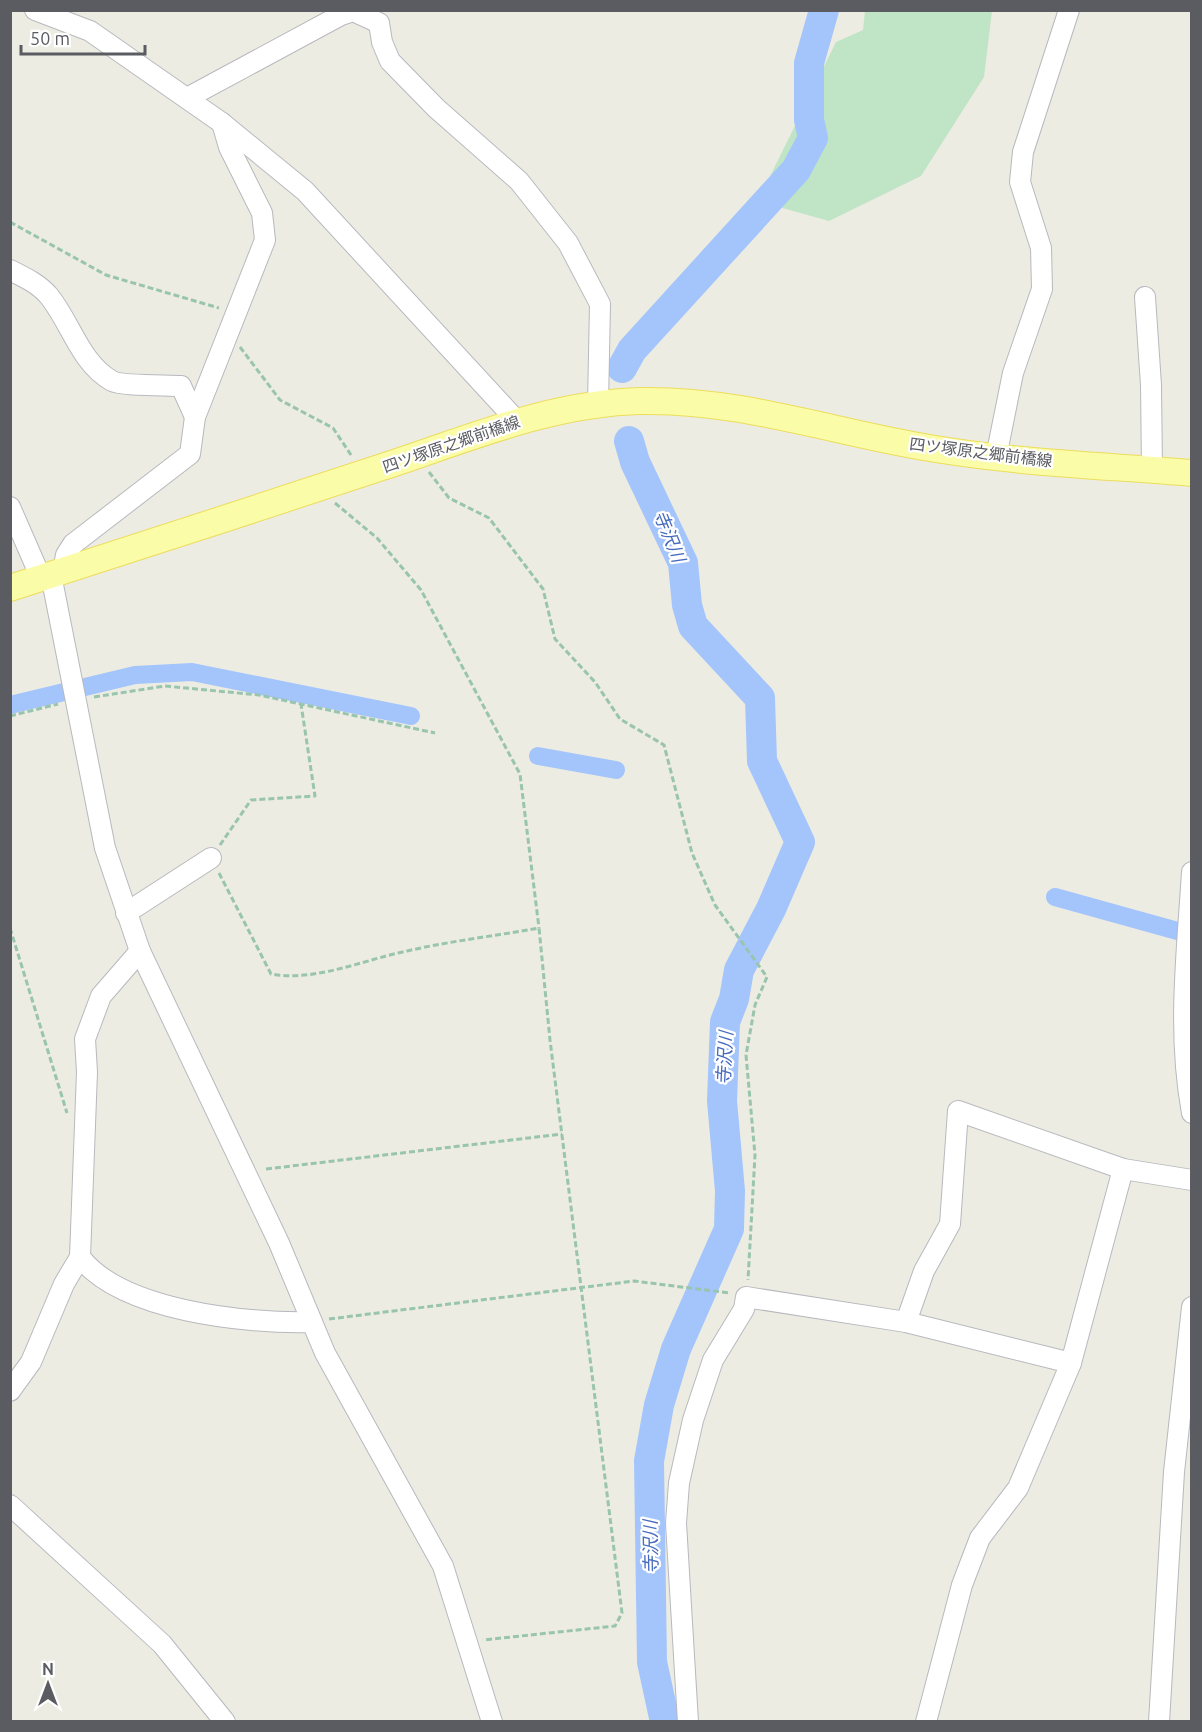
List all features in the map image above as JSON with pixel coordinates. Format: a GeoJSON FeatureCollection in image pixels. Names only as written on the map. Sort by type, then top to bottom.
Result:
{"type":"FeatureCollection","features":[{"type":"Feature","properties":{"kind":"main road","name":"四ツ塚原之郷前橋線"},"geometry":{"type":"LineString","coordinates":[[10,588],[417,456],[516,420],[598,404],[642,401],[717,404],[748,408],[941,450],[996,457],[1191,473]]}},
{"type":"Feature","properties":{"kind":"street"},"geometry":{"type":"LineString","coordinates":[[35,10],[90,31],[222,123],[305,191],[516,420]]}},
{"type":"Feature","properties":{"kind":"street"},"geometry":{"type":"LineString","coordinates":[[996,457],[1013,373],[1042,290],[1041,248],[1020,182],[1023,152],[1069,10]]}},
{"type":"Feature","properties":{"kind":"street"},"geometry":{"type":"LineString","coordinates":[[186,98],[341,15],[353,11],[379,17],[382,42],[390,61],[436,108],[519,181],[567,243],[600,304],[598,404]]}},
{"type":"Feature","properties":{"kind":"street"},"geometry":{"type":"LineString","coordinates":[[52,575],[73,544],[190,454],[195,417],[265,240],[262,213],[229,147],[222,123]]}},
{"type":"Feature","properties":{"kind":"street"},"geometry":{"type":"LineString","coordinates":[[10,270],[31,281],[48,295],[87,360],[113,382],[181,386],[195,417]]}},
{"type":"Feature","properties":{"kind":"street"},"geometry":{"type":"LineString","coordinates":[[1145,297],[1151,385],[1152,469]]}},
{"type":"Feature","properties":{"kind":"street"},"geometry":{"type":"LineString","coordinates":[[10,507],[52,575],[105,848],[140,951],[279,1243],[325,1353],[443,1566],[492,1722]]}},
{"type":"Feature","properties":{"kind":"street"},"geometry":{"type":"LineString","coordinates":[[126,913],[211,858]]}},
{"type":"Feature","properties":{"kind":"street"},"geometry":{"type":"LineString","coordinates":[[1191,872],[1182,1025],[1184,1070],[1191,1113]]}},
{"type":"Feature","properties":{"kind":"street"},"geometry":{"type":"LineString","coordinates":[[10,1390],[31,1362],[64,1284],[80,1257],[87,1072],[84,1040],[101,996],[140,951]]}},
{"type":"Feature","properties":{"kind":"street"},"geometry":{"type":"LineString","coordinates":[[906,1322],[924,1271],[950,1224],[958,1112],[1123,1169],[1191,1180]]}},
{"type":"Feature","properties":{"kind":"street"},"geometry":{"type":"LineString","coordinates":[[926,1722],[962,1585],[980,1538],[1018,1488],[1071,1363],[1123,1169]]}},
{"type":"Feature","properties":{"kind":"street"},"geometry":{"type":"LineString","coordinates":[[80,1257],[92,1273],[147,1299],[227,1319],[275,1323],[312,1322]]}},
{"type":"Feature","properties":{"kind":"street"},"geometry":{"type":"LineString","coordinates":[[688,1722],[676,1523],[679,1483],[693,1420],[713,1360],[744,1309],[746,1297],[906,1322],[1071,1363]]}},
{"type":"Feature","properties":{"kind":"street"},"geometry":{"type":"LineString","coordinates":[[1159,1722],[1174,1472],[1189,1347],[1191,1307]]}},
{"type":"Feature","properties":{"kind":"street"},"geometry":{"type":"LineString","coordinates":[[10,1505],[162,1644],[225,1722]]}},
{"type":"Feature","properties":{"kind":"path"},"geometry":{"type":"LineString","coordinates":[[10,222],[106,275],[232,322],[280,400],[333,428],[362,474]]}},
{"type":"Feature","properties":{"kind":"path"},"geometry":{"type":"LineString","coordinates":[[417,456],[449,498],[489,518],[543,589],[555,639],[595,682],[620,719],[664,745],[692,853],[715,906],[767,977],[755,1005],[746,1055],[755,1155],[746,1297]]}},
{"type":"Feature","properties":{"kind":"path"},"geometry":{"type":"LineString","coordinates":[[317,488],[377,538],[421,590],[520,774],[622,1613],[615,1626],[467,1642]]}},
{"type":"Feature","properties":{"kind":"path"},"geometry":{"type":"LineString","coordinates":[[10,716],[76,700],[165,686],[260,695],[435,733]]}},
{"type":"Feature","properties":{"kind":"path"},"geometry":{"type":"LineString","coordinates":[[301,704],[315,796],[251,800],[211,858],[271,974],[286,977],[304,975],[407,950],[539,928]]}},
{"type":"Feature","properties":{"kind":"path"},"geometry":{"type":"LineString","coordinates":[[10,928],[67,1114]]}},
{"type":"Feature","properties":{"kind":"path"},"geometry":{"type":"LineString","coordinates":[[266,1169],[562,1134]]}},
{"type":"Feature","properties":{"kind":"path"},"geometry":{"type":"LineString","coordinates":[[312,1322],[634,1281],[723,1292]]}},
{"type":"Feature","properties":{"kind":"green space"},"geometry":{"type":"Polygon","coordinates":[[[865,11],[992,11],[984,77],[921,176],[829,221],[758,201],[836,42],[863,30],[865,11]]]}},
{"type":"Feature","properties":{"kind":"waterway","name":"寺沢川"},"geometry":{"type":"LineString","coordinates":[[622,368],[632,350],[796,170],[813,138],[809,120],[809,63],[824,10]]}},
{"type":"Feature","properties":{"kind":"waterway","name":"寺沢川"},"geometry":{"type":"LineString","coordinates":[[629,441],[635,462],[683,563],[687,605],[693,626],[760,698],[762,761],[800,842],[771,909],[739,970],[734,999],[725,1022],[722,1101],[730,1191],[729,1229],[676,1349],[659,1405],[649,1461],[652,1662],[665,1722]]}},
{"type":"Feature","properties":{"kind":"waterway"},"geometry":{"type":"LineString","coordinates":[[10,705],[135,675],[192,672],[411,716]]}},
{"type":"Feature","properties":{"kind":"waterway"},"geometry":{"type":"LineString","coordinates":[[538,756],[616,770]]}},
{"type":"Feature","properties":{"kind":"waterway"},"geometry":{"type":"LineString","coordinates":[[1055,897],[1192,935]]}}]}
